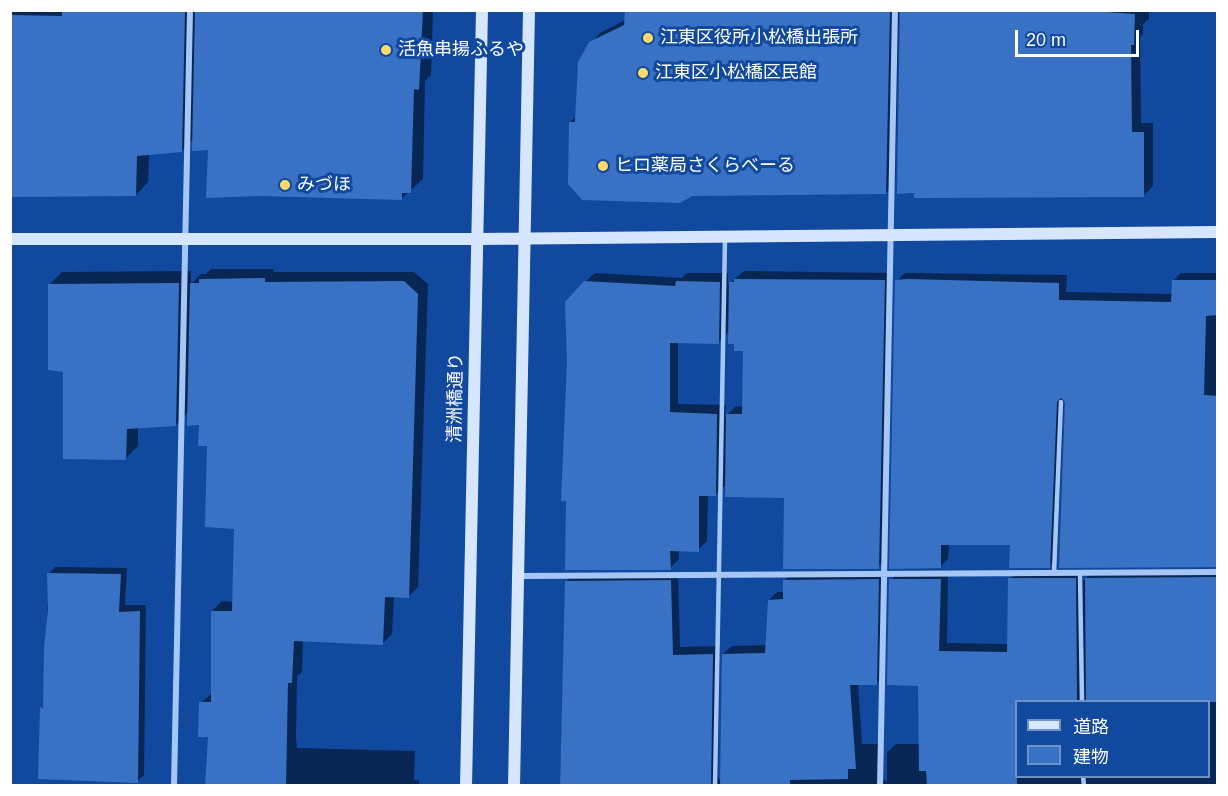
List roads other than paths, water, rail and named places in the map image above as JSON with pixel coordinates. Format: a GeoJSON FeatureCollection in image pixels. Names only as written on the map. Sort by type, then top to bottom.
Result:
{"type":"FeatureCollection","features":[{"type":"Feature","properties":{"kind":"main road","name":"清洲橋通り"},"geometry":{"type":"LineString","coordinates":[[466,786],[482,10]]}},
{"type":"Feature","properties":{"kind":"main road"},"geometry":{"type":"LineString","coordinates":[[514,786],[529,10]]}},
{"type":"Feature","properties":{"kind":"main road"},"geometry":{"type":"LineString","coordinates":[[10,239],[477,239],[1218,232]]}},
{"type":"Feature","properties":{"kind":"street"},"geometry":{"type":"LineString","coordinates":[[174,786],[190,10]]}},
{"type":"Feature","properties":{"kind":"street"},"geometry":{"type":"LineString","coordinates":[[880,786],[895,10]]}},
{"type":"Feature","properties":{"kind":"street"},"geometry":{"type":"LineString","coordinates":[[518,576],[1218,572]]}},
{"type":"Feature","properties":{"kind":"lane"},"geometry":{"type":"LineString","coordinates":[[715,786],[725,237]]}},
{"type":"Feature","properties":{"kind":"lane"},"geometry":{"type":"LineString","coordinates":[[1054,573],[1060,402]]}},
{"type":"Feature","properties":{"kind":"lane"},"geometry":{"type":"LineString","coordinates":[[1080,573],[1082,700]]}},
{"type":"Feature","properties":{"kind":"place","name":"江東区役所小松橋出張所"},"geometry":{"type":"Point","coordinates":[648,38]}},
{"type":"Feature","properties":{"kind":"place","name":"活魚串揚ふるや"},"geometry":{"type":"Point","coordinates":[386,50]}},
{"type":"Feature","properties":{"kind":"place","name":"江東区小松橋区民館"},"geometry":{"type":"Point","coordinates":[643,73]}},
{"type":"Feature","properties":{"kind":"place","name":"ヒロ薬局さくらべーる"},"geometry":{"type":"Point","coordinates":[603,166]}},
{"type":"Feature","properties":{"kind":"place","name":"みづほ"},"geometry":{"type":"Point","coordinates":[285,185]}}]}
